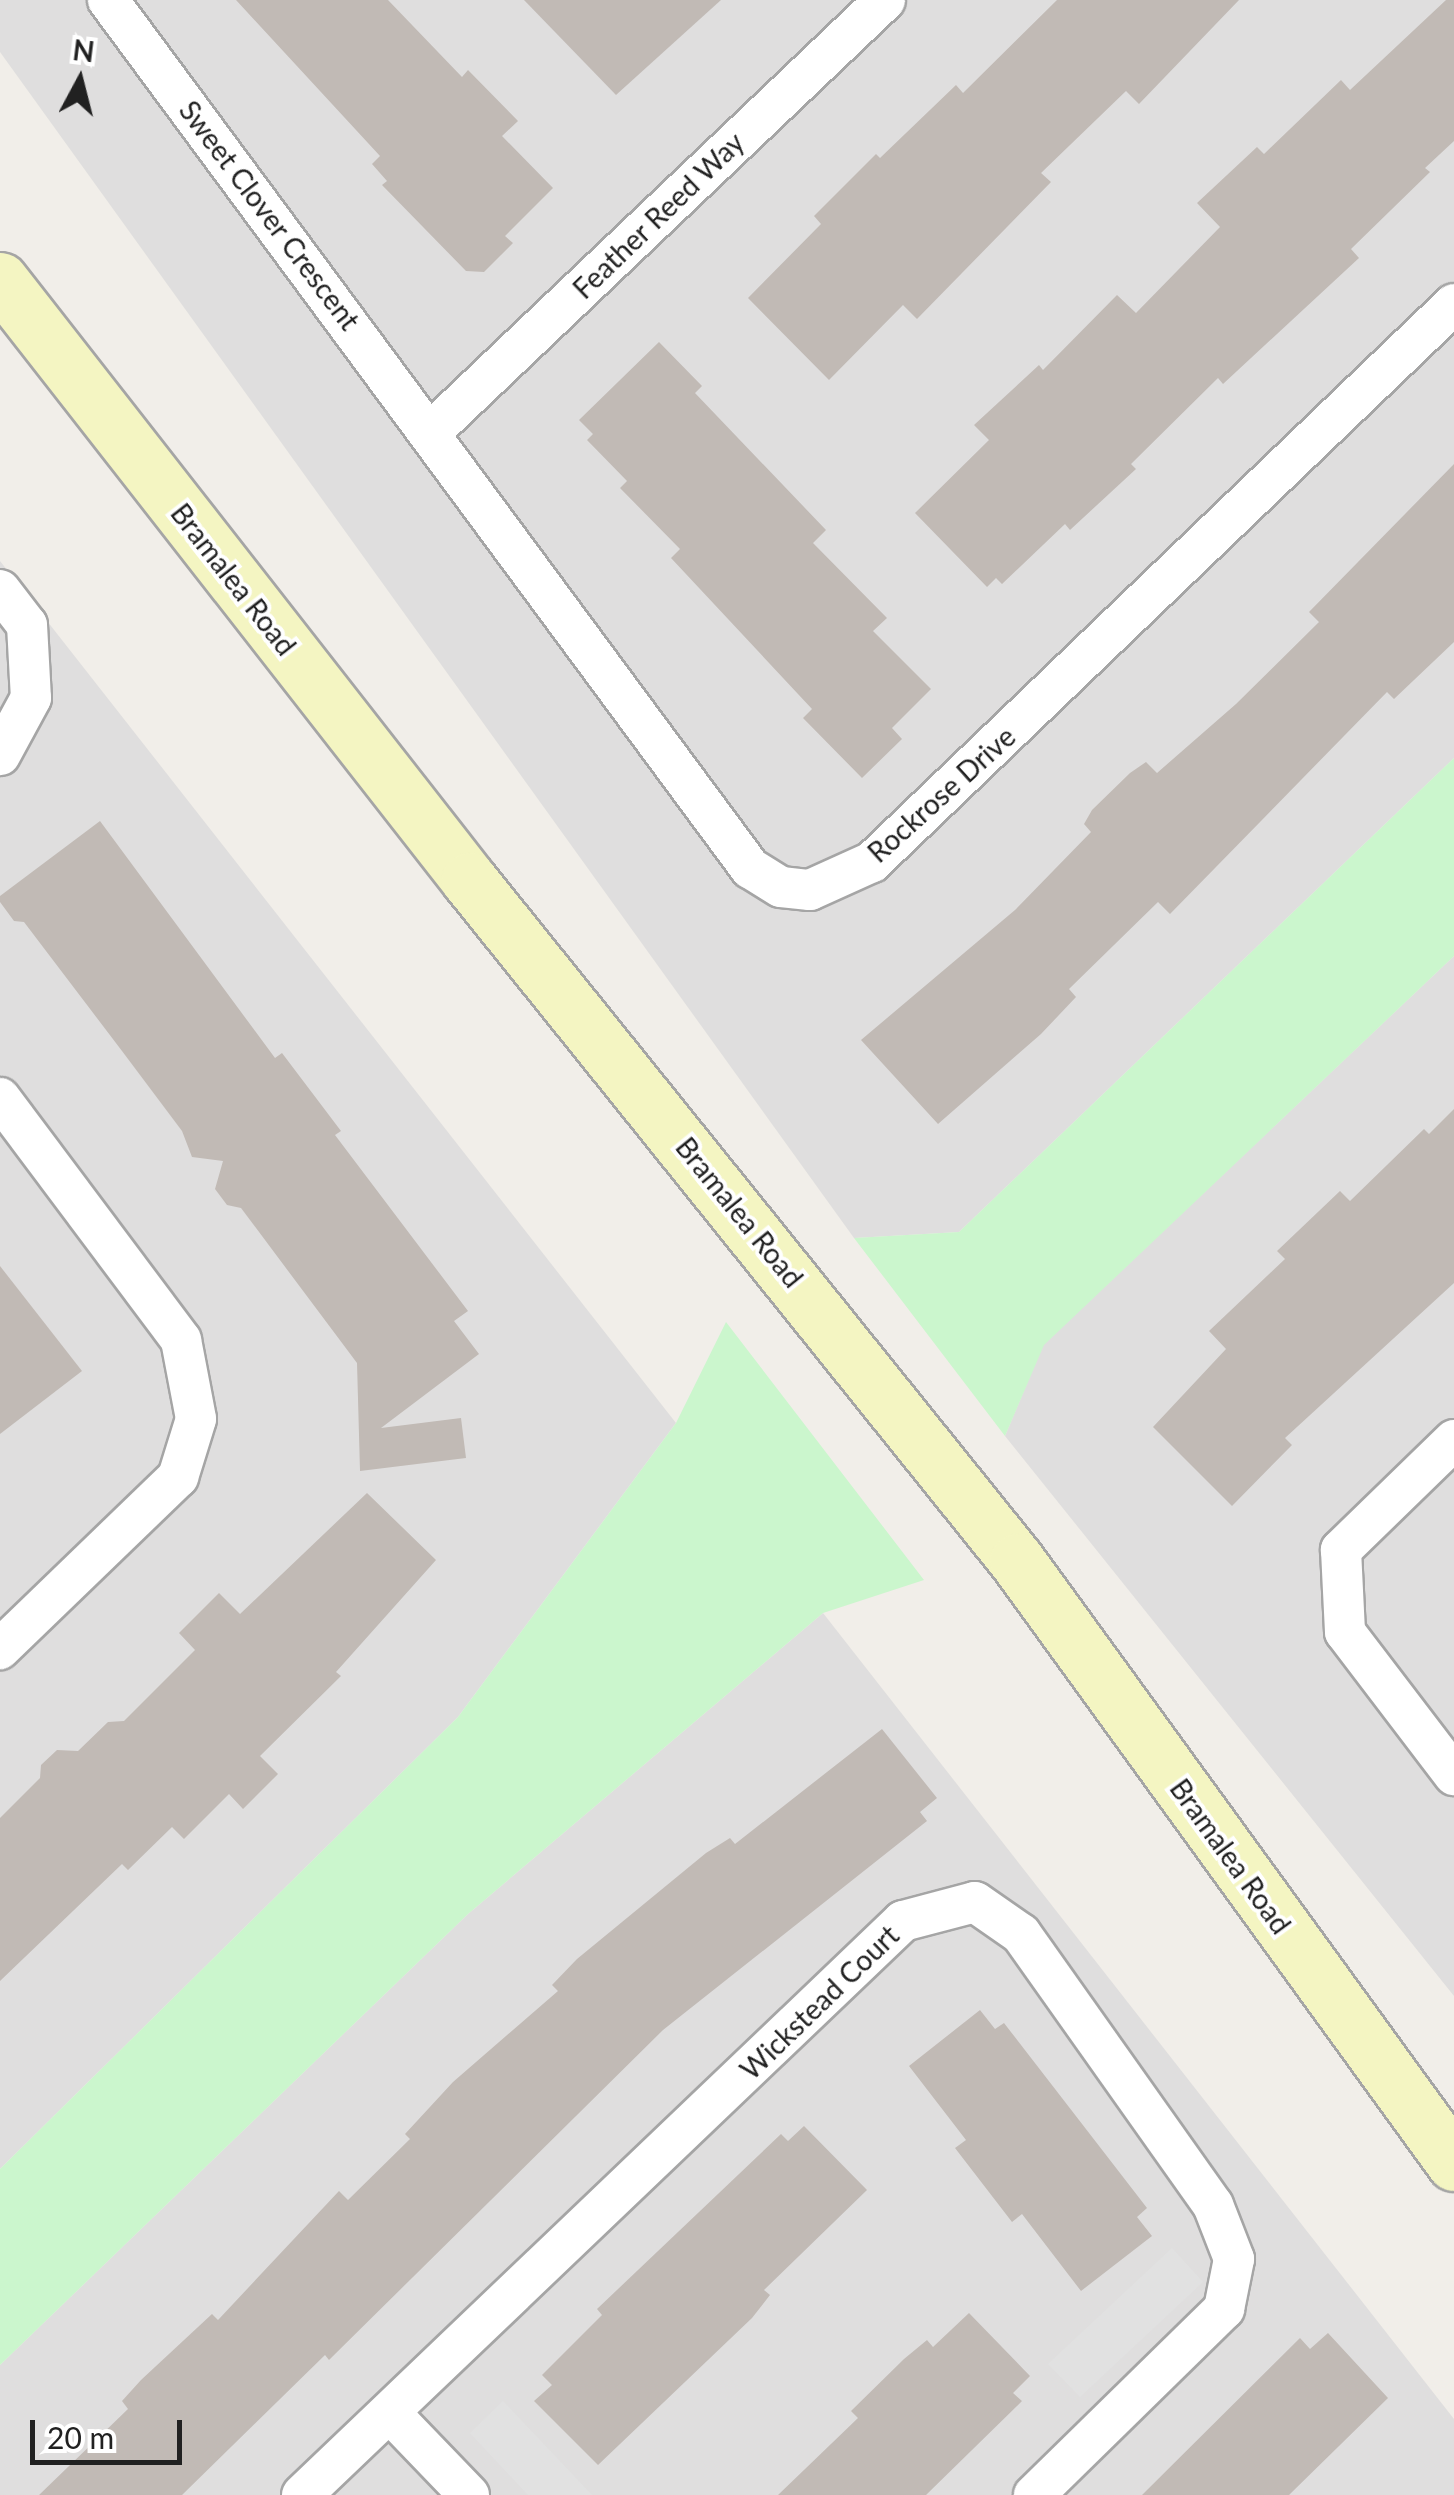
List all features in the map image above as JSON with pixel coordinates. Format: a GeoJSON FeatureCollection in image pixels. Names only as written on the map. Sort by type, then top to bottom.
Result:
{"type":"FeatureCollection","features":[{"type":"Feature","properties":{"kind":"main road","name":"Bramalea Road"},"geometry":{"type":"LineString","coordinates":[[0,280],[469,880],[1017,1561],[1454,2163]]}},
{"type":"Feature","properties":{"kind":"street","name":"Sweet Clover Crescent"},"geometry":{"type":"LineString","coordinates":[[108,0],[432,431]]}},
{"type":"Feature","properties":{"kind":"street","name":"Feather Reed Way"},"geometry":{"type":"LineString","coordinates":[[432,431],[884,0]]}},
{"type":"Feature","properties":{"kind":"street","name":"Rockrose Drive"},"geometry":{"type":"LineString","coordinates":[[432,431],[750,868],[782,887],[810,890],[872,862],[1454,304]]}},
{"type":"Feature","properties":{"kind":"street"},"geometry":{"type":"LineString","coordinates":[[0,590],[27,624],[31,698],[0,755]]}},
{"type":"Feature","properties":{"kind":"street"},"geometry":{"type":"LineString","coordinates":[[0,1098],[181,1340],[196,1419],[178,1477],[0,1649]]}},
{"type":"Feature","properties":{"kind":"street"},"geometry":{"type":"LineString","coordinates":[[1454,1440],[1341,1550],[1345,1632],[1454,1775]]}},
{"type":"Feature","properties":{"kind":"street","name":"Wickstead Court"},"geometry":{"type":"LineString","coordinates":[[302,2495],[903,1921],[975,1902],[1021,1934],[1213,2204],[1234,2259],[1224,2309],[1034,2495]]}},
{"type":"Feature","properties":{"kind":"street"},"geometry":{"type":"LineString","coordinates":[[390,2413],[469,2495]]}},
{"type":"Feature","properties":{"kind":"shaded area"},"geometry":{"type":"Polygon","coordinates":[[[0,0],[1454,0],[1454,758],[959,1232],[854,1238],[0,52],[0,0]]]}},
{"type":"Feature","properties":{"kind":"shaded area"},"geometry":{"type":"Polygon","coordinates":[[[0,561],[676,1423],[458,1717],[0,2169],[0,561]]]}},
{"type":"Feature","properties":{"kind":"shaded area"},"geometry":{"type":"Polygon","coordinates":[[[1454,956],[1454,1996],[1005,1436],[1043,1345],[1454,956]]]}},
{"type":"Feature","properties":{"kind":"shaded area"},"geometry":{"type":"Polygon","coordinates":[[[823,1613],[1454,2419],[1454,2495],[0,2495],[0,2365],[468,1914],[823,1613]]]}},
{"type":"Feature","properties":{"kind":"shaded area"},"geometry":{"type":"Polygon","coordinates":[[[1172,2248],[1203,2282],[1080,2397],[1048,2364],[1172,2248]]]}},
{"type":"Feature","properties":{"kind":"shaded area"},"geometry":{"type":"Polygon","coordinates":[[[503,2401],[592,2495],[528,2495],[470,2433],[503,2401]]]}},
{"type":"Feature","properties":{"kind":"green space"},"geometry":{"type":"Polygon","coordinates":[[[1454,758],[1454,956],[1044,1345],[1005,1436],[854,1238],[959,1232],[1454,758]]]}},
{"type":"Feature","properties":{"kind":"green space"},"geometry":{"type":"Polygon","coordinates":[[[726,1322],[924,1580],[823,1613],[468,1914],[0,2365],[0,2169],[458,1717],[676,1423],[726,1322]]]}},
{"type":"Feature","properties":{"kind":"building"},"geometry":{"type":"Polygon","coordinates":[[[236,0],[388,0],[462,77],[468,70],[518,121],[502,136],[553,188],[505,236],[513,243],[484,272],[466,271],[382,185],[387,181],[372,164],[380,156],[236,0]]]}},
{"type":"Feature","properties":{"kind":"building"},"geometry":{"type":"Polygon","coordinates":[[[524,0],[721,0],[616,95],[524,0]]]}},
{"type":"Feature","properties":{"kind":"building"},"geometry":{"type":"Polygon","coordinates":[[[1057,0],[1239,0],[1139,104],[1126,91],[1041,173],[1051,182],[917,319],[903,305],[829,380],[748,298],[821,224],[814,216],[876,154],[880,158],[956,85],[963,93],[1057,0]]]}},
{"type":"Feature","properties":{"kind":"building"},"geometry":{"type":"Polygon","coordinates":[[[1446,0],[1454,0],[1454,141],[1425,168],[1430,172],[1351,249],[1359,258],[1223,384],[1218,378],[1131,464],[1136,469],[1070,530],[1065,524],[1002,584],[996,578],[987,587],[915,513],[989,440],[974,425],[1039,365],[1043,370],[1117,295],[1136,313],[1220,227],[1197,203],[1257,147],[1264,154],[1341,80],[1350,90],[1446,0]]]}},
{"type":"Feature","properties":{"kind":"building"},"geometry":{"type":"Polygon","coordinates":[[[659,342],[702,386],[695,393],[826,530],[813,543],[887,618],[873,631],[931,689],[892,728],[902,739],[862,778],[803,718],[812,709],[671,558],[680,549],[620,488],[627,481],[587,440],[593,434],[579,420],[659,342]]]}},
{"type":"Feature","properties":{"kind":"building"},"geometry":{"type":"Polygon","coordinates":[[[1454,464],[1454,642],[1394,699],[1387,692],[1170,914],[1158,902],[1069,989],[1076,997],[1041,1034],[938,1124],[861,1040],[1015,910],[1091,832],[1084,824],[1092,810],[1130,773],[1146,762],[1157,773],[1236,704],[1319,622],[1309,612],[1454,464]]]}},
{"type":"Feature","properties":{"kind":"building"},"geometry":{"type":"Polygon","coordinates":[[[100,821],[275,1058],[282,1053],[341,1131],[335,1135],[468,1311],[454,1321],[479,1354],[381,1428],[461,1418],[466,1458],[360,1471],[357,1363],[241,1208],[227,1205],[215,1189],[223,1161],[192,1157],[182,1131],[122,1051],[24,922],[14,921],[0,902],[0,896],[100,821]]]}},
{"type":"Feature","properties":{"kind":"building"},"geometry":{"type":"Polygon","coordinates":[[[1454,1109],[1454,1283],[1285,1438],[1292,1445],[1232,1506],[1153,1427],[1226,1349],[1209,1331],[1285,1259],[1277,1251],[1340,1191],[1350,1201],[1424,1129],[1429,1134],[1454,1109]]]}},
{"type":"Feature","properties":{"kind":"building"},"geometry":{"type":"Polygon","coordinates":[[[0,1266],[82,1371],[0,1434],[0,1266]]]}},
{"type":"Feature","properties":{"kind":"building"},"geometry":{"type":"Polygon","coordinates":[[[367,1493],[436,1560],[336,1672],[341,1676],[260,1756],[278,1774],[243,1809],[229,1794],[184,1839],[172,1827],[128,1870],[122,1864],[0,1981],[0,1818],[40,1778],[41,1765],[57,1750],[78,1751],[108,1722],[124,1721],[195,1650],[179,1633],[219,1593],[240,1614],[367,1493]]]}},
{"type":"Feature","properties":{"kind":"building"},"geometry":{"type":"Polygon","coordinates":[[[882,1729],[937,1798],[920,1812],[927,1821],[663,2030],[329,2360],[325,2355],[182,2495],[39,2495],[128,2409],[122,2401],[141,2380],[212,2314],[218,2320],[339,2191],[348,2200],[410,2139],[405,2134],[453,2082],[558,1991],[552,1985],[577,1959],[706,1853],[730,1838],[735,1844],[882,1729]]]}},
{"type":"Feature","properties":{"kind":"building"},"geometry":{"type":"Polygon","coordinates":[[[980,2010],[995,2029],[1004,2023],[1147,2208],[1137,2217],[1152,2236],[1081,2291],[1022,2214],[1012,2222],[955,2148],[966,2140],[909,2066],[980,2010]]]}},
{"type":"Feature","properties":{"kind":"building"},"geometry":{"type":"Polygon","coordinates":[[[804,2126],[867,2190],[764,2290],[770,2295],[752,2318],[598,2465],[534,2401],[552,2385],[542,2375],[602,2315],[597,2309],[781,2134],[788,2141],[804,2126]]]}},
{"type":"Feature","properties":{"kind":"building"},"geometry":{"type":"Polygon","coordinates":[[[969,2313],[1030,2376],[1013,2393],[1022,2401],[926,2495],[778,2495],[858,2418],[851,2411],[904,2359],[927,2340],[933,2347],[969,2313]]]}},
{"type":"Feature","properties":{"kind":"building"},"geometry":{"type":"Polygon","coordinates":[[[1328,2333],[1388,2398],[1289,2495],[1142,2495],[1300,2338],[1310,2349],[1328,2333]]]}}]}
